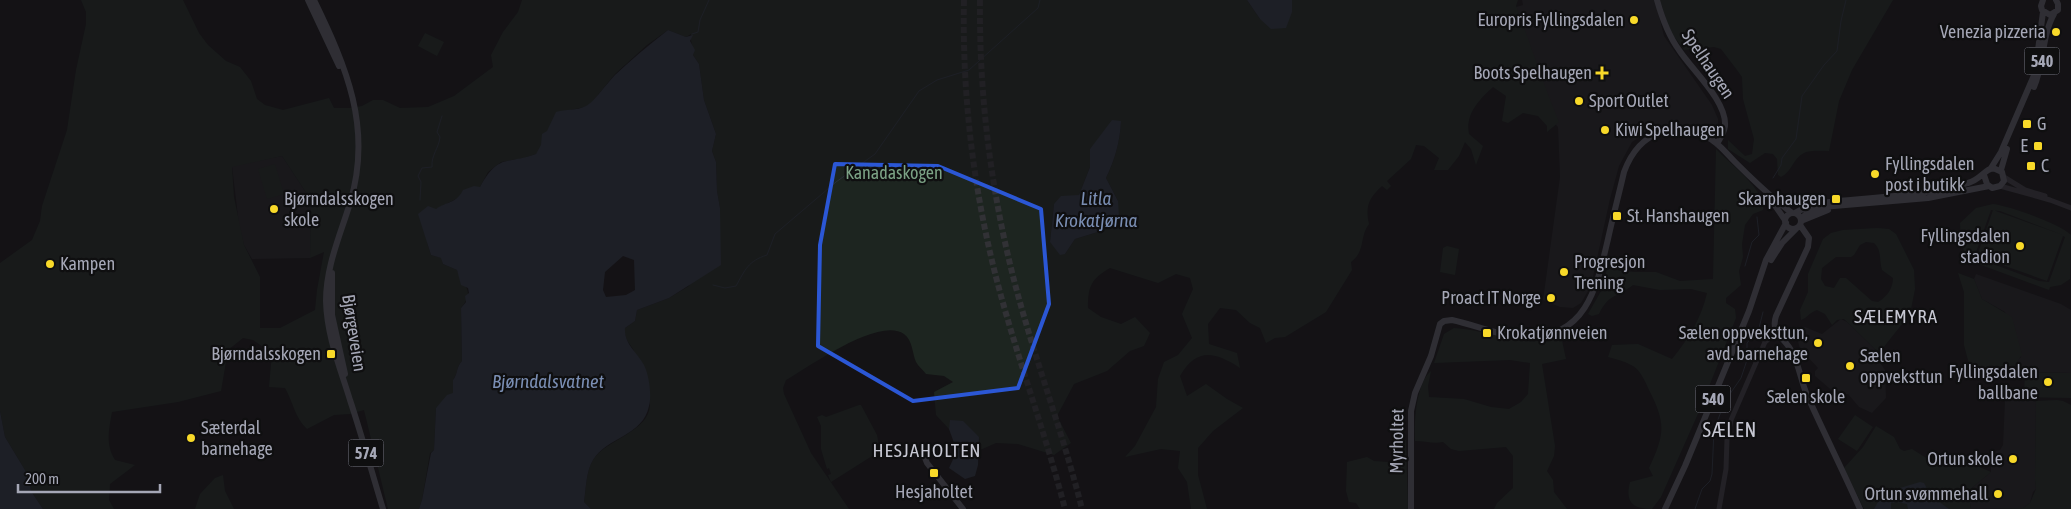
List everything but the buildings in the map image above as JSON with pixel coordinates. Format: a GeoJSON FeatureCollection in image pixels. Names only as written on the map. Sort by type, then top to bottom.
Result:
{"type":"FeatureCollection","features":[{"type":"Feature","properties":{"kind":"main road","name":"Bjørgeveien"},"geometry":{"type":"LineString","coordinates":[[308,0],[336,56],[354,104]]}},
{"type":"Feature","properties":{"kind":"main road","name":"Bjørgeveien"},"geometry":{"type":"LineString","coordinates":[[314,0],[338,50],[353,94],[359,145],[357,176],[336,243],[332,279],[332,315],[349,398],[383,509]]}},
{"type":"Feature","properties":{"kind":"main road","name":"Spelhaugen"},"geometry":{"type":"LineString","coordinates":[[1657,0],[1673,42],[1716,99],[1722,112],[1725,126],[1717,144]]}},
{"type":"Feature","properties":{"kind":"main road","name":"540"},"geometry":{"type":"LineString","coordinates":[[1758,288],[1766,260],[1788,216],[1793,213],[1812,204],[1938,190],[1966,184],[1984,175],[1991,168],[2001,152],[2035,73],[2043,0]]}},
{"type":"Feature","properties":{"kind":"main road","name":"540"},"geometry":{"type":"LineString","coordinates":[[2001,170],[2005,152],[2040,71],[2048,28],[2058,8],[2056,0]]}},
{"type":"Feature","properties":{"kind":"main road"},"geometry":{"type":"LineString","coordinates":[[2043,12],[2048,15],[2054,14]]}},
{"type":"Feature","properties":{"kind":"main road","name":"Myrholtet"},"geometry":{"type":"LineString","coordinates":[[1411,509],[1410,431],[1412,405],[1417,387],[1431,356],[1440,326],[1444,321],[1455,320],[1521,337],[1543,336],[1563,328],[1583,312],[1594,292],[1624,172],[1634,152],[1649,137],[1658,133],[1679,129],[1705,136],[1717,144]]}},
{"type":"Feature","properties":{"kind":"main road"},"geometry":{"type":"LineString","coordinates":[[1717,144],[1767,192],[1793,213],[1810,238],[1808,247],[1774,324],[1776,333],[1793,353],[1806,392],[1860,509]]}},
{"type":"Feature","properties":{"kind":"main road"},"geometry":{"type":"LineString","coordinates":[[1991,168],[2001,170],[2004,177],[2000,186]]}},
{"type":"Feature","properties":{"kind":"main road"},"geometry":{"type":"LineString","coordinates":[[1984,175],[1985,182],[1989,186]]}},
{"type":"Feature","properties":{"kind":"main road","name":"540"},"geometry":{"type":"LineString","coordinates":[[1665,509],[1686,466],[1758,288],[1774,254],[1785,239],[1800,224],[1818,213],[1836,207],[1928,198],[1989,186],[1994,188],[2000,186]]}},
{"type":"Feature","properties":{"kind":"main road"},"geometry":{"type":"LineString","coordinates":[[1767,192],[1790,228],[1800,224]]}},
{"type":"Feature","properties":{"kind":"main road"},"geometry":{"type":"LineString","coordinates":[[928,450],[927,463],[963,509]]}},
{"type":"Feature","properties":{"kind":"street"},"geometry":{"type":"LineString","coordinates":[[2004,177],[2025,190],[2071,206]]}},
{"type":"Feature","properties":{"kind":"street"},"geometry":{"type":"LineString","coordinates":[[2000,186],[2071,206]]}},
{"type":"Feature","properties":{"kind":"street"},"geometry":{"type":"LineString","coordinates":[[1719,509],[1726,469],[1730,420],[1765,342],[1776,333]]}},
{"type":"Feature","properties":{"kind":"highlighted area"},"geometry":{"type":"Polygon","coordinates":[[[835,164],[938,166],[1041,209],[1049,304],[1018,388],[913,401],[818,346],[820,245],[835,164]]]}},
{"type":"Feature","properties":{"kind":"shaded area"},"geometry":{"type":"Polygon","coordinates":[[[1522,0],[1655,0],[1664,36],[1712,105],[1718,119],[1718,127],[1712,132],[1669,126],[1651,130],[1632,142],[1619,166],[1591,286],[1581,303],[1573,308],[1560,307],[1543,300],[1560,177],[1558,127],[1521,88],[1498,12],[1523,5],[1522,0]]]}},
{"type":"Feature","properties":{"kind":"shaded area","name":"Bjørndalsskogen skole"},"geometry":{"type":"Polygon","coordinates":[[[282,156],[311,200],[310,258],[252,259],[244,245],[239,225],[232,166],[282,156]]]}},
{"type":"Feature","properties":{"kind":"shaded area"},"geometry":{"type":"Polygon","coordinates":[[[1976,274],[2061,304],[2071,310],[2071,373],[2010,371],[2015,362],[2021,357],[2005,312],[1982,299],[1974,279],[1976,274]]]}},
{"type":"Feature","properties":{"kind":"shaded area","name":"Sælen oppveksttun"},"geometry":{"type":"Polygon","coordinates":[[[1841,319],[1847,322],[1879,353],[1879,361],[1885,370],[1886,398],[1872,413],[1859,407],[1848,394],[1836,394],[1815,376],[1815,371],[1818,368],[1800,349],[1795,330],[1805,327],[1822,334],[1841,319]]]}},
{"type":"Feature","properties":{"kind":"shaded area","name":"Ortun skole"},"geometry":{"type":"Polygon","coordinates":[[[2005,400],[2036,401],[2036,489],[2033,492],[2030,503],[2023,508],[1971,509],[1968,491],[1991,472],[1991,452],[2000,450],[2003,445],[2005,400]]]}},
{"type":"Feature","properties":{"kind":"green space","name":"Kanadaskogen"},"geometry":{"type":"Polygon","coordinates":[[[81,0],[183,0],[199,33],[208,45],[226,61],[240,67],[251,81],[257,99],[265,105],[283,110],[329,98],[334,108],[362,106],[373,100],[383,100],[400,108],[428,107],[454,96],[493,67],[491,55],[503,32],[518,12],[522,0],[1247,0],[1260,19],[1292,12],[1292,0],[1518,0],[1516,6],[1559,122],[1547,132],[1547,126],[1538,116],[1523,113],[1508,123],[1502,121],[1506,96],[1493,87],[1478,102],[1469,120],[1469,134],[1483,146],[1476,165],[1471,149],[1465,142],[1459,156],[1448,170],[1434,170],[1439,158],[1424,146],[1416,145],[1411,159],[1387,181],[1391,186],[1387,190],[1382,186],[1371,199],[1368,207],[1369,224],[1364,234],[1361,249],[1356,258],[1351,262],[1352,270],[1326,312],[1285,337],[1275,338],[1266,343],[1260,328],[1250,323],[1236,310],[1220,308],[1208,324],[1209,344],[1237,353],[1240,368],[1222,358],[1207,355],[1193,360],[1180,376],[1187,396],[1206,384],[1243,408],[1213,431],[1198,448],[1198,475],[1207,509],[1191,509],[1187,482],[1178,468],[1180,451],[1161,449],[1125,457],[1135,446],[1156,407],[1158,379],[1164,362],[1178,355],[1192,338],[1182,314],[1193,289],[1190,278],[1176,274],[1158,283],[1110,268],[1092,284],[1088,308],[1101,317],[1121,324],[1135,317],[1150,333],[1144,346],[1130,351],[1107,371],[1074,384],[1057,416],[1071,443],[1054,455],[1018,444],[996,443],[980,450],[979,437],[951,420],[949,429],[936,415],[934,392],[953,382],[944,376],[926,374],[916,362],[907,337],[893,330],[878,332],[844,345],[786,380],[783,388],[811,453],[849,509],[591,509],[584,502],[588,475],[593,460],[607,447],[635,429],[648,414],[650,405],[635,353],[626,337],[625,328],[635,321],[637,310],[669,298],[689,286],[720,208],[717,191],[716,162],[712,151],[716,134],[704,100],[699,64],[693,55],[691,34],[686,37],[668,30],[647,45],[615,74],[589,106],[571,110],[549,141],[536,154],[501,162],[488,172],[480,187],[436,209],[427,242],[431,255],[442,258],[443,264],[457,270],[467,289],[468,297],[461,308],[462,361],[453,380],[454,393],[436,408],[434,450],[430,453],[419,509],[388,509],[364,410],[350,414],[334,415],[307,429],[297,415],[285,388],[269,387],[272,353],[253,340],[243,338],[228,350],[221,391],[178,402],[112,412],[109,442],[112,454],[115,460],[135,465],[110,484],[109,500],[114,509],[43,509],[31,491],[28,475],[5,437],[0,411],[0,263],[32,240],[40,221],[42,206],[67,130],[76,70],[86,24],[86,12],[81,0]],[[1121,121],[1090,149],[1090,167],[1079,195],[1054,204],[1050,242],[1065,254],[1075,239],[1101,231],[1118,201],[1106,178],[1120,136],[1121,121]],[[282,156],[232,167],[234,197],[244,245],[260,277],[260,328],[280,328],[315,310],[324,252],[310,258],[311,200],[282,156]]]}},
{"type":"Feature","properties":{"kind":"green space"},"geometry":{"type":"Polygon","coordinates":[[[1660,0],[1893,0],[1852,70],[1839,101],[1829,151],[1812,151],[1800,155],[1788,172],[1781,177],[1778,175],[1777,159],[1773,154],[1765,153],[1750,163],[1728,149],[1728,140],[1745,156],[1752,154],[1754,139],[1743,99],[1742,77],[1721,49],[1714,47],[1684,50],[1670,31],[1660,0]]]}},
{"type":"Feature","properties":{"kind":"green space"},"geometry":{"type":"Polygon","coordinates":[[[425,33],[444,42],[437,56],[418,46],[425,33]]]}},
{"type":"Feature","properties":{"kind":"green space"},"geometry":{"type":"Polygon","coordinates":[[[1716,149],[1754,186],[1763,203],[1763,210],[1753,214],[1745,225],[1742,244],[1743,257],[1739,271],[1741,285],[1726,298],[1726,303],[1735,309],[1736,318],[1701,407],[1661,497],[1652,509],[1639,508],[1629,499],[1630,482],[1653,476],[1649,468],[1661,437],[1661,420],[1655,401],[1640,372],[1620,360],[1608,357],[1612,345],[1638,344],[1672,359],[1694,328],[1707,293],[1691,289],[1660,290],[1633,285],[1606,302],[1599,314],[1592,316],[1588,314],[1601,291],[1607,269],[1656,272],[1680,281],[1713,279],[1716,149]]]}},
{"type":"Feature","properties":{"kind":"green space"},"geometry":{"type":"Polygon","coordinates":[[[275,164],[284,194],[267,199],[258,169],[275,164]]]}},
{"type":"Feature","properties":{"kind":"green space"},"geometry":{"type":"Polygon","coordinates":[[[1993,204],[2011,208],[2057,226],[2071,235],[2070,279],[2061,285],[2050,287],[2049,290],[1962,258],[1964,251],[1961,242],[1960,223],[1976,208],[1993,204]],[[1991,210],[1975,255],[1982,260],[2039,281],[2049,282],[2065,237],[2063,236],[2047,281],[1977,256],[1993,210],[1991,210]],[[1994,210],[2063,235],[2000,211],[1994,210]]]}},
{"type":"Feature","properties":{"kind":"green space"},"geometry":{"type":"Polygon","coordinates":[[[1889,229],[1896,234],[1914,270],[1915,289],[1910,314],[1879,353],[1844,319],[1837,320],[1832,325],[1825,314],[1817,310],[1801,320],[1800,310],[1808,292],[1808,274],[1823,239],[1831,233],[1843,230],[1889,229]],[[1866,242],[1860,245],[1851,257],[1836,257],[1822,268],[1821,279],[1825,286],[1834,288],[1840,278],[1846,278],[1872,301],[1878,302],[1884,298],[1891,289],[1893,278],[1882,270],[1879,252],[1874,243],[1866,242]]]}},
{"type":"Feature","properties":{"kind":"green space"},"geometry":{"type":"Polygon","coordinates":[[[1447,246],[1459,249],[1455,275],[1440,272],[1443,248],[1447,246]]]}},
{"type":"Feature","properties":{"kind":"green space"},"geometry":{"type":"Polygon","coordinates":[[[1958,273],[1974,279],[1982,299],[2012,317],[2022,355],[2010,371],[1970,368],[1964,345],[1964,292],[1958,273]]]}},
{"type":"Feature","properties":{"kind":"green space"},"geometry":{"type":"Polygon","coordinates":[[[1454,328],[1482,332],[1519,341],[1546,340],[1561,336],[1566,359],[1542,364],[1555,446],[1554,456],[1547,471],[1553,480],[1554,492],[1567,509],[1494,509],[1497,503],[1513,488],[1513,456],[1506,447],[1459,451],[1451,449],[1443,442],[1415,441],[1419,394],[1422,384],[1431,371],[1428,386],[1429,397],[1464,399],[1491,407],[1509,409],[1521,402],[1528,394],[1530,363],[1510,360],[1434,363],[1444,334],[1454,328]]]}},
{"type":"Feature","properties":{"kind":"green space","name":"Fyllingsdalen ballbane"},"geometry":{"type":"Polygon","coordinates":[[[2025,372],[2071,373],[2071,398],[2024,397],[2025,372]]]}},
{"type":"Feature","properties":{"kind":"green space"},"geometry":{"type":"Polygon","coordinates":[[[2057,400],[2071,405],[2071,509],[1989,509],[2023,508],[2030,503],[2036,489],[2036,401],[2057,400]]]}},
{"type":"Feature","properties":{"kind":"green space"},"geometry":{"type":"Polygon","coordinates":[[[861,405],[877,435],[880,451],[831,482],[828,475],[831,474],[829,468],[827,469],[821,449],[821,426],[817,417],[822,415],[826,417],[861,405]]]}},
{"type":"Feature","properties":{"kind":"green space"},"geometry":{"type":"Polygon","coordinates":[[[1855,415],[1873,427],[1857,451],[1838,439],[1855,415]]]}},
{"type":"Feature","properties":{"kind":"green space"},"geometry":{"type":"Polygon","coordinates":[[[1876,426],[1894,437],[1900,449],[1904,451],[1912,449],[1931,461],[1943,463],[1964,460],[1991,472],[1968,491],[1971,509],[1864,509],[1844,468],[1863,447],[1876,426]]]}},
{"type":"Feature","properties":{"kind":"green space"},"geometry":{"type":"Polygon","coordinates":[[[1404,440],[1406,440],[1408,509],[1360,509],[1356,503],[1349,502],[1346,491],[1347,462],[1367,457],[1374,461],[1402,463],[1404,440]]]}},
{"type":"Feature","properties":{"kind":"green space"},"geometry":{"type":"Polygon","coordinates":[[[223,475],[225,491],[234,509],[195,509],[200,494],[215,478],[223,475]]]}},
{"type":"Feature","properties":{"kind":"water"},"geometry":{"type":"Polygon","coordinates":[[[1247,0],[1292,0],[1292,12],[1286,28],[1271,29],[1260,19],[1247,0]]]}},
{"type":"Feature","properties":{"kind":"water","name":"Bjørndalsvatnet"},"geometry":{"type":"Polygon","coordinates":[[[668,30],[686,37],[693,35],[690,41],[695,50],[693,55],[699,64],[704,100],[716,134],[712,151],[716,162],[717,191],[720,208],[721,265],[669,298],[637,310],[635,321],[625,328],[627,339],[644,365],[649,379],[650,401],[645,416],[640,424],[599,452],[593,460],[588,475],[584,502],[591,509],[419,509],[431,453],[434,450],[436,408],[447,395],[453,393],[453,380],[462,361],[461,308],[466,302],[465,296],[469,293],[468,288],[461,285],[457,270],[443,264],[441,258],[431,255],[418,214],[428,206],[436,209],[454,200],[463,190],[474,186],[480,187],[487,176],[498,165],[536,154],[541,145],[542,134],[547,131],[556,112],[578,109],[589,104],[634,57],[668,30]],[[623,256],[605,272],[603,290],[606,297],[626,295],[635,290],[634,260],[623,256]]]}},
{"type":"Feature","properties":{"kind":"water","name":"Litla Krokatjørna"},"geometry":{"type":"Polygon","coordinates":[[[1112,120],[1121,121],[1120,136],[1106,178],[1118,201],[1119,217],[1101,231],[1075,239],[1065,254],[1060,255],[1050,242],[1054,204],[1061,196],[1079,195],[1090,167],[1090,149],[1112,120]]]}},
{"type":"Feature","properties":{"kind":"water"},"geometry":{"type":"Polygon","coordinates":[[[0,411],[5,437],[28,475],[31,491],[43,509],[0,509],[0,411]]]}},
{"type":"Feature","properties":{"kind":"water"},"geometry":{"type":"Polygon","coordinates":[[[950,420],[963,421],[979,437],[978,465],[975,476],[965,479],[949,468],[957,451],[949,429],[950,420]]]}},
{"type":"Feature","properties":{"kind":"water"},"geometry":{"type":"Polygon","coordinates":[[[1920,482],[1924,483],[1931,496],[1949,509],[1908,509],[1907,504],[1897,502],[1891,503],[1891,509],[1874,509],[1883,493],[1920,482]]]}},
{"type":"Feature","properties":{"kind":"waterway"},"geometry":{"type":"LineString","coordinates":[[692,34],[698,32],[700,20],[709,0]]}},
{"type":"Feature","properties":{"kind":"waterway"},"geometry":{"type":"LineString","coordinates":[[713,285],[725,288],[736,286],[751,263],[767,255],[775,234],[836,182],[875,154],[919,91],[937,80],[969,70],[1038,8],[1040,0]]}},
{"type":"Feature","properties":{"kind":"waterway"},"geometry":{"type":"LineString","coordinates":[[1773,178],[1781,165],[1782,158],[1796,139],[1802,96],[1824,65],[1837,51],[1846,0]]}},
{"type":"Feature","properties":{"kind":"waterway"},"geometry":{"type":"LineString","coordinates":[[420,200],[421,182],[418,176],[422,168],[432,167],[440,137],[437,132],[442,116]]}},
{"type":"Feature","properties":{"kind":"waterway"},"geometry":{"type":"LineString","coordinates":[[1745,266],[1752,242],[1759,235],[1757,217]]}},
{"type":"Feature","properties":{"kind":"waterway"},"geometry":{"type":"LineString","coordinates":[[1695,509],[1702,489],[1710,481],[1712,474],[1714,430],[1725,401],[1741,378],[1747,360],[1747,343],[1759,328],[1763,312]]}},
{"type":"Feature","properties":{"kind":"tunnel"},"geometry":{"type":"LineString","coordinates":[[964,0],[967,105],[981,209],[996,277],[1012,335],[1049,451],[1065,509]]}},
{"type":"Feature","properties":{"kind":"tunnel"},"geometry":{"type":"LineString","coordinates":[[980,0],[984,108],[999,214],[1015,284],[1082,509]]}},
{"type":"Feature","properties":{"kind":"place","name":"Europris Fyllingsdalen"},"geometry":{"type":"Point","coordinates":[1634,20]}},
{"type":"Feature","properties":{"kind":"place","name":"Venezia pizzeria"},"geometry":{"type":"Point","coordinates":[2056,32]}},
{"type":"Feature","properties":{"kind":"place","name":"Boots Spelhaugen"},"geometry":{"type":"Point","coordinates":[1602,73]}},
{"type":"Feature","properties":{"kind":"place","name":"Sport Outlet"},"geometry":{"type":"Point","coordinates":[1579,101]}},
{"type":"Feature","properties":{"kind":"place","name":"G"},"geometry":{"type":"Point","coordinates":[2027,124]}},
{"type":"Feature","properties":{"kind":"place","name":"Kiwi Spelhaugen"},"geometry":{"type":"Point","coordinates":[1605,130]}},
{"type":"Feature","properties":{"kind":"place","name":"E"},"geometry":{"type":"Point","coordinates":[2038,146]}},
{"type":"Feature","properties":{"kind":"place","name":"C"},"geometry":{"type":"Point","coordinates":[2031,166]}},
{"type":"Feature","properties":{"kind":"place","name":"Fyllingsdalen post i butikk"},"geometry":{"type":"Point","coordinates":[1875,174]}},
{"type":"Feature","properties":{"kind":"place","name":"Skarphaugen"},"geometry":{"type":"Point","coordinates":[1836,199]}},
{"type":"Feature","properties":{"kind":"place","name":"Bjørndalsskogen skole"},"geometry":{"type":"Point","coordinates":[274,209]}},
{"type":"Feature","properties":{"kind":"place","name":"St. Hanshaugen"},"geometry":{"type":"Point","coordinates":[1617,216]}},
{"type":"Feature","properties":{"kind":"place","name":"Fyllingsdalen stadion"},"geometry":{"type":"Point","coordinates":[2020,246]}},
{"type":"Feature","properties":{"kind":"place","name":"Kampen"},"geometry":{"type":"Point","coordinates":[50,264]}},
{"type":"Feature","properties":{"kind":"place","name":"Progresjon Trening"},"geometry":{"type":"Point","coordinates":[1564,272]}},
{"type":"Feature","properties":{"kind":"place","name":"Proact IT Norge"},"geometry":{"type":"Point","coordinates":[1551,298]}},
{"type":"Feature","properties":{"kind":"place","name":"Krokatjønnveien"},"geometry":{"type":"Point","coordinates":[1487,333]}},
{"type":"Feature","properties":{"kind":"place","name":"Sælen oppveksttun, avd. barnehage"},"geometry":{"type":"Point","coordinates":[1818,343]}},
{"type":"Feature","properties":{"kind":"place","name":"Bjørndalsskogen"},"geometry":{"type":"Point","coordinates":[331,354]}},
{"type":"Feature","properties":{"kind":"place","name":"Sælen oppveksttun"},"geometry":{"type":"Point","coordinates":[1850,366]}},
{"type":"Feature","properties":{"kind":"place","name":"Sælen skole"},"geometry":{"type":"Point","coordinates":[1806,378]}},
{"type":"Feature","properties":{"kind":"place","name":"Fyllingsdalen ballbane"},"geometry":{"type":"Point","coordinates":[2048,382]}},
{"type":"Feature","properties":{"kind":"place","name":"Sæterdal barnehage"},"geometry":{"type":"Point","coordinates":[191,438]}},
{"type":"Feature","properties":{"kind":"place","name":"Ortun skole"},"geometry":{"type":"Point","coordinates":[2013,459]}},
{"type":"Feature","properties":{"kind":"place","name":"Hesjaholtet"},"geometry":{"type":"Point","coordinates":[934,473]}},
{"type":"Feature","properties":{"kind":"place","name":"Ortun svømmehall"},"geometry":{"type":"Point","coordinates":[1998,494]}},
{"type":"Feature","properties":{"kind":"district","name":"SÆLEMYRA"},"geometry":{"type":"Point","coordinates":[1896,316]}},
{"type":"Feature","properties":{"kind":"district","name":"SÆLEN"},"geometry":{"type":"Point","coordinates":[1730,430]}},
{"type":"Feature","properties":{"kind":"district","name":"HESJAHOLTEN"},"geometry":{"type":"Point","coordinates":[927,450]}}]}
